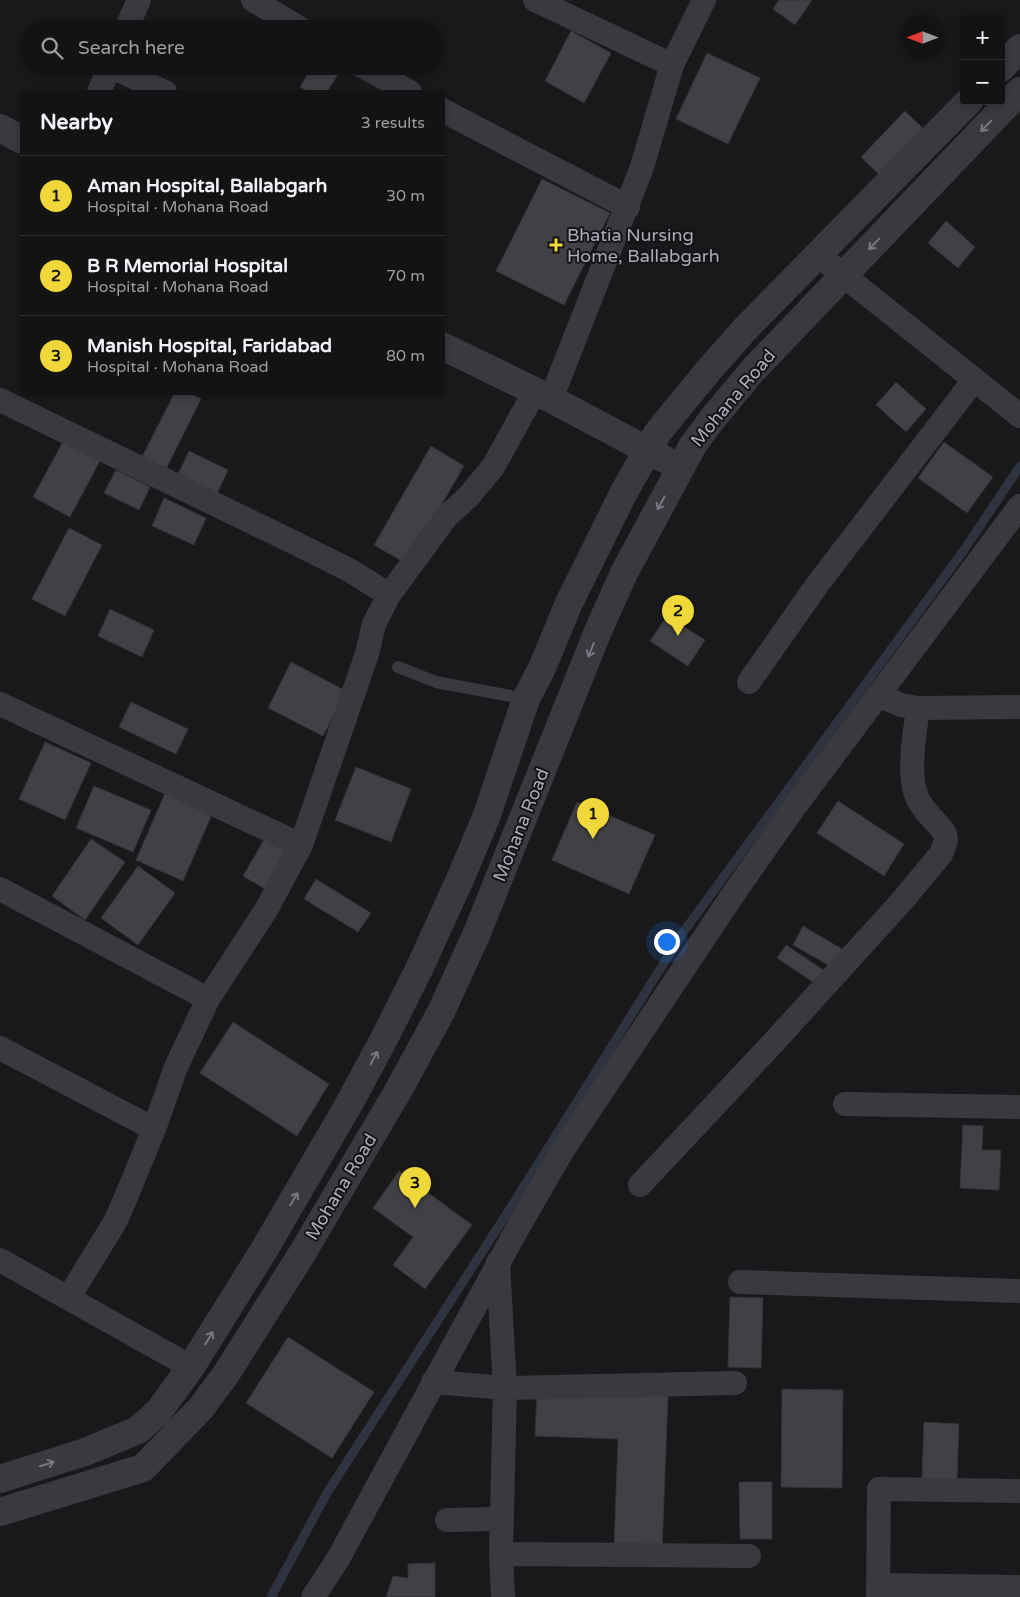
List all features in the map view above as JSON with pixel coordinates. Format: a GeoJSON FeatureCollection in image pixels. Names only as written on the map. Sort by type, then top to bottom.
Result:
{"type":"FeatureCollection","features":[{"type":"Feature","properties":{"kind":"street"},"geometry":{"type":"LineString","coordinates":[[130,20],[139,0]]}},
{"type":"Feature","properties":{"kind":"street"},"geometry":{"type":"LineString","coordinates":[[253,0],[287,8],[295,20]]}},
{"type":"Feature","properties":{"kind":"street"},"geometry":{"type":"LineString","coordinates":[[535,0],[672,65]]}},
{"type":"Feature","properties":{"kind":"street"},"geometry":{"type":"LineString","coordinates":[[69,1297],[115,1222],[154,1129],[176,1067],[208,999],[266,910],[301,845],[367,654],[374,624],[389,595],[447,516],[468,497],[488,473],[543,395],[628,206],[642,167],[672,65],[704,0]]}},
{"type":"Feature","properties":{"kind":"street"},"geometry":{"type":"LineString","coordinates":[[1005,64],[1020,48]]}},
{"type":"Feature","properties":{"kind":"street"},"geometry":{"type":"LineString","coordinates":[[100,90],[106,75]]}},
{"type":"Feature","properties":{"kind":"street"},"geometry":{"type":"LineString","coordinates":[[129,75],[161,90]]}},
{"type":"Feature","properties":{"kind":"street"},"geometry":{"type":"LineString","coordinates":[[379,75],[406,90]]}},
{"type":"Feature","properties":{"kind":"street","name":"Mohana Road"},"geometry":{"type":"LineString","coordinates":[[0,1512],[143,1468],[201,1408],[226,1374],[300,1257],[398,1091],[441,1012],[477,933],[598,631],[624,573],[693,445],[736,390],[844,274],[1020,91]]}},
{"type":"Feature","properties":{"kind":"street","name":"Mohana Road"},"geometry":{"type":"LineString","coordinates":[[0,1479],[85,1452],[138,1430],[159,1411],[191,1367],[264,1250],[349,1104],[390,1028],[461,877],[487,815],[526,700],[542,668],[569,603],[589,561],[658,432],[746,328],[965,105]]}},
{"type":"Feature","properties":{"kind":"street"},"geometry":{"type":"LineString","coordinates":[[445,112],[628,206]]}},
{"type":"Feature","properties":{"kind":"street"},"geometry":{"type":"LineString","coordinates":[[0,128],[20,139]]}},
{"type":"Feature","properties":{"kind":"street"},"geometry":{"type":"LineString","coordinates":[[818,255],[1020,416]]}},
{"type":"Feature","properties":{"kind":"street"},"geometry":{"type":"LineString","coordinates":[[445,347],[543,395],[680,468]]}},
{"type":"Feature","properties":{"kind":"street"},"geometry":{"type":"LineString","coordinates":[[749,682],[817,585],[974,380]]}},
{"type":"Feature","properties":{"kind":"street"},"geometry":{"type":"LineString","coordinates":[[0,400],[351,571],[389,595]]}},
{"type":"Feature","properties":{"kind":"street"},"geometry":{"type":"LineString","coordinates":[[314,1597],[338,1559],[432,1382],[564,1148],[793,809],[1020,506]]}},
{"type":"Feature","properties":{"kind":"street"},"geometry":{"type":"LineString","coordinates":[[878,695],[901,705],[918,708],[1020,707]]}},
{"type":"Feature","properties":{"kind":"street"},"geometry":{"type":"LineString","coordinates":[[0,704],[301,845]]}},
{"type":"Feature","properties":{"kind":"street"},"geometry":{"type":"LineString","coordinates":[[640,1185],[780,1036],[902,901],[941,854],[946,840],[945,834],[922,807],[914,787],[913,756],[918,708]]}},
{"type":"Feature","properties":{"kind":"street"},"geometry":{"type":"LineString","coordinates":[[0,889],[208,999]]}},
{"type":"Feature","properties":{"kind":"street"},"geometry":{"type":"LineString","coordinates":[[0,1048],[154,1129]]}},
{"type":"Feature","properties":{"kind":"street"},"geometry":{"type":"LineString","coordinates":[[846,1104],[1020,1107]]}},
{"type":"Feature","properties":{"kind":"street"},"geometry":{"type":"LineString","coordinates":[[0,1260],[191,1367]]}},
{"type":"Feature","properties":{"kind":"street"},"geometry":{"type":"LineString","coordinates":[[498,1262],[505,1388],[501,1519],[503,1597]]}},
{"type":"Feature","properties":{"kind":"street"},"geometry":{"type":"LineString","coordinates":[[740,1282],[1020,1291]]}},
{"type":"Feature","properties":{"kind":"street"},"geometry":{"type":"LineString","coordinates":[[432,1382],[505,1388],[735,1383]]}},
{"type":"Feature","properties":{"kind":"street"},"geometry":{"type":"LineString","coordinates":[[1020,1491],[878,1489],[878,1591],[1020,1587]]}},
{"type":"Feature","properties":{"kind":"street"},"geometry":{"type":"LineString","coordinates":[[447,1520],[501,1519]]}},
{"type":"Feature","properties":{"kind":"street"},"geometry":{"type":"LineString","coordinates":[[501,1554],[749,1556]]}},
{"type":"Feature","properties":{"kind":"lane"},"geometry":{"type":"LineString","coordinates":[[398,667],[436,682],[526,700]]}},
{"type":"Feature","properties":{"kind":"building"},"geometry":{"type":"Polygon","coordinates":[[[779,0],[812,0],[795,25],[773,9],[779,0]]]}},
{"type":"Feature","properties":{"kind":"building"},"geometry":{"type":"Polygon","coordinates":[[[571,31],[611,53],[584,103],[545,81],[571,31]]]}},
{"type":"Feature","properties":{"kind":"building"},"geometry":{"type":"Polygon","coordinates":[[[707,53],[760,78],[728,144],[676,119],[707,53]]]}},
{"type":"Feature","properties":{"kind":"building"},"geometry":{"type":"Polygon","coordinates":[[[307,75],[337,75],[328,90],[305,90],[300,87],[307,75]]]}},
{"type":"Feature","properties":{"kind":"building"},"geometry":{"type":"Polygon","coordinates":[[[905,111],[932,137],[888,183],[861,157],[905,111]]]}},
{"type":"Feature","properties":{"kind":"building"},"geometry":{"type":"Polygon","coordinates":[[[542,179],[610,213],[564,305],[496,271],[542,179]]]}},
{"type":"Feature","properties":{"kind":"building"},"geometry":{"type":"Polygon","coordinates":[[[946,221],[975,247],[958,268],[928,243],[946,221]]]}},
{"type":"Feature","properties":{"kind":"building"},"geometry":{"type":"Polygon","coordinates":[[[896,382],[926,409],[906,432],[876,405],[896,382]]]}},
{"type":"Feature","properties":{"kind":"building"},"geometry":{"type":"Polygon","coordinates":[[[173,395],[194,395],[201,399],[165,471],[141,459],[173,395]]]}},
{"type":"Feature","properties":{"kind":"building"},"geometry":{"type":"Polygon","coordinates":[[[66,436],[103,455],[70,517],[33,497],[66,436]]]}},
{"type":"Feature","properties":{"kind":"building"},"geometry":{"type":"Polygon","coordinates":[[[944,442],[993,477],[967,513],[918,478],[944,442]]]}},
{"type":"Feature","properties":{"kind":"building"},"geometry":{"type":"Polygon","coordinates":[[[431,446],[464,466],[407,564],[374,545],[431,446]]]}},
{"type":"Feature","properties":{"kind":"building"},"geometry":{"type":"Polygon","coordinates":[[[189,451],[228,470],[214,500],[175,481],[189,451]]]}},
{"type":"Feature","properties":{"kind":"building"},"geometry":{"type":"Polygon","coordinates":[[[116,470],[150,487],[139,510],[104,493],[116,470]]]}},
{"type":"Feature","properties":{"kind":"building"},"geometry":{"type":"Polygon","coordinates":[[[164,498],[206,518],[194,545],[152,526],[164,498]]]}},
{"type":"Feature","properties":{"kind":"building"},"geometry":{"type":"Polygon","coordinates":[[[69,528],[102,545],[65,616],[32,599],[69,528]]]}},
{"type":"Feature","properties":{"kind":"building"},"geometry":{"type":"Polygon","coordinates":[[[110,609],[154,630],[142,657],[98,636],[110,609]]]}},
{"type":"Feature","properties":{"kind":"building"},"geometry":{"type":"Polygon","coordinates":[[[667,616],[705,640],[688,666],[650,641],[667,616]]]}},
{"type":"Feature","properties":{"kind":"building"},"geometry":{"type":"Polygon","coordinates":[[[291,662],[346,691],[323,736],[268,708],[291,662]]]}},
{"type":"Feature","properties":{"kind":"building"},"geometry":{"type":"Polygon","coordinates":[[[131,702],[188,729],[176,754],[119,727],[131,702]]]}},
{"type":"Feature","properties":{"kind":"building"},"geometry":{"type":"Polygon","coordinates":[[[45,742],[91,763],[65,820],[19,799],[45,742]]]}},
{"type":"Feature","properties":{"kind":"building"},"geometry":{"type":"Polygon","coordinates":[[[356,767],[411,789],[391,842],[335,820],[356,767]]]}},
{"type":"Feature","properties":{"kind":"building"},"geometry":{"type":"Polygon","coordinates":[[[94,786],[151,810],[133,852],[76,828],[94,786]]]}},
{"type":"Feature","properties":{"kind":"building"},"geometry":{"type":"Polygon","coordinates":[[[166,791],[213,812],[183,881],[136,860],[166,791]]]}},
{"type":"Feature","properties":{"kind":"building"},"geometry":{"type":"Polygon","coordinates":[[[838,801],[904,844],[884,876],[817,833],[838,801]]]}},
{"type":"Feature","properties":{"kind":"building"},"geometry":{"type":"Polygon","coordinates":[[[577,802],[655,835],[629,894],[552,860],[577,802]]]}},
{"type":"Feature","properties":{"kind":"building"},"geometry":{"type":"Polygon","coordinates":[[[269,831],[297,848],[272,893],[243,876],[269,831]]]}},
{"type":"Feature","properties":{"kind":"building"},"geometry":{"type":"Polygon","coordinates":[[[91,839],[125,862],[85,920],[52,896],[91,839]]]}},
{"type":"Feature","properties":{"kind":"building"},"geometry":{"type":"Polygon","coordinates":[[[138,866],[175,893],[138,945],[101,918],[138,866]]]}},
{"type":"Feature","properties":{"kind":"building"},"geometry":{"type":"Polygon","coordinates":[[[316,879],[371,913],[358,932],[304,899],[316,879]]]}},
{"type":"Feature","properties":{"kind":"building"},"geometry":{"type":"Polygon","coordinates":[[[803,926],[842,949],[832,967],[793,945],[803,926]]]}},
{"type":"Feature","properties":{"kind":"building"},"geometry":{"type":"Polygon","coordinates":[[[786,945],[825,971],[816,984],[777,958],[786,945]]]}},
{"type":"Feature","properties":{"kind":"building"},"geometry":{"type":"Polygon","coordinates":[[[233,1022],[329,1084],[297,1136],[200,1073],[233,1022]]]}},
{"type":"Feature","properties":{"kind":"building"},"geometry":{"type":"Polygon","coordinates":[[[963,1125],[983,1126],[982,1150],[1001,1150],[999,1190],[960,1188],[963,1125]]]}},
{"type":"Feature","properties":{"kind":"building"},"geometry":{"type":"Polygon","coordinates":[[[399,1171],[472,1225],[425,1289],[393,1265],[413,1237],[373,1208],[399,1171]]]}},
{"type":"Feature","properties":{"kind":"building"},"geometry":{"type":"Polygon","coordinates":[[[730,1297],[763,1298],[761,1368],[728,1367],[730,1297]]]}},
{"type":"Feature","properties":{"kind":"building"},"geometry":{"type":"Polygon","coordinates":[[[288,1337],[374,1392],[332,1458],[246,1403],[288,1337]]]}},
{"type":"Feature","properties":{"kind":"building"},"geometry":{"type":"Polygon","coordinates":[[[782,1389],[843,1390],[842,1488],[781,1487],[782,1389]]]}},
{"type":"Feature","properties":{"kind":"building"},"geometry":{"type":"Polygon","coordinates":[[[537,1392],[668,1396],[662,1551],[614,1549],[618,1439],[535,1436],[537,1392]]]}},
{"type":"Feature","properties":{"kind":"building"},"geometry":{"type":"Polygon","coordinates":[[[924,1422],[959,1424],[957,1479],[922,1478],[924,1422]]]}},
{"type":"Feature","properties":{"kind":"building"},"geometry":{"type":"Polygon","coordinates":[[[739,1482],[772,1482],[772,1539],[740,1539],[739,1482]]]}},
{"type":"Feature","properties":{"kind":"building"},"geometry":{"type":"Polygon","coordinates":[[[435,1563],[435,1597],[386,1597],[393,1576],[408,1578],[408,1564],[435,1563]]]}},
{"type":"Feature","properties":{"kind":"waterway"},"geometry":{"type":"LineString","coordinates":[[271,1597],[327,1493],[504,1218],[684,931],[964,550],[1020,466]]}},
{"type":"Feature","properties":{"kind":"place","name":"Bhatia Nursing Home, Ballabgarh"},"geometry":{"type":"Point","coordinates":[556,245]}},
{"type":"Feature","properties":{"kind":"place","name":"B R Memorial Hospital"},"geometry":{"type":"Point","coordinates":[678,636]}},
{"type":"Feature","properties":{"kind":"place","name":"Aman Hospital, Ballabgarh"},"geometry":{"type":"Point","coordinates":[593,839]}},
{"type":"Feature","properties":{"kind":"place","name":"Manish Hospital, Faridabad"},"geometry":{"type":"Point","coordinates":[415,1208]}}]}
